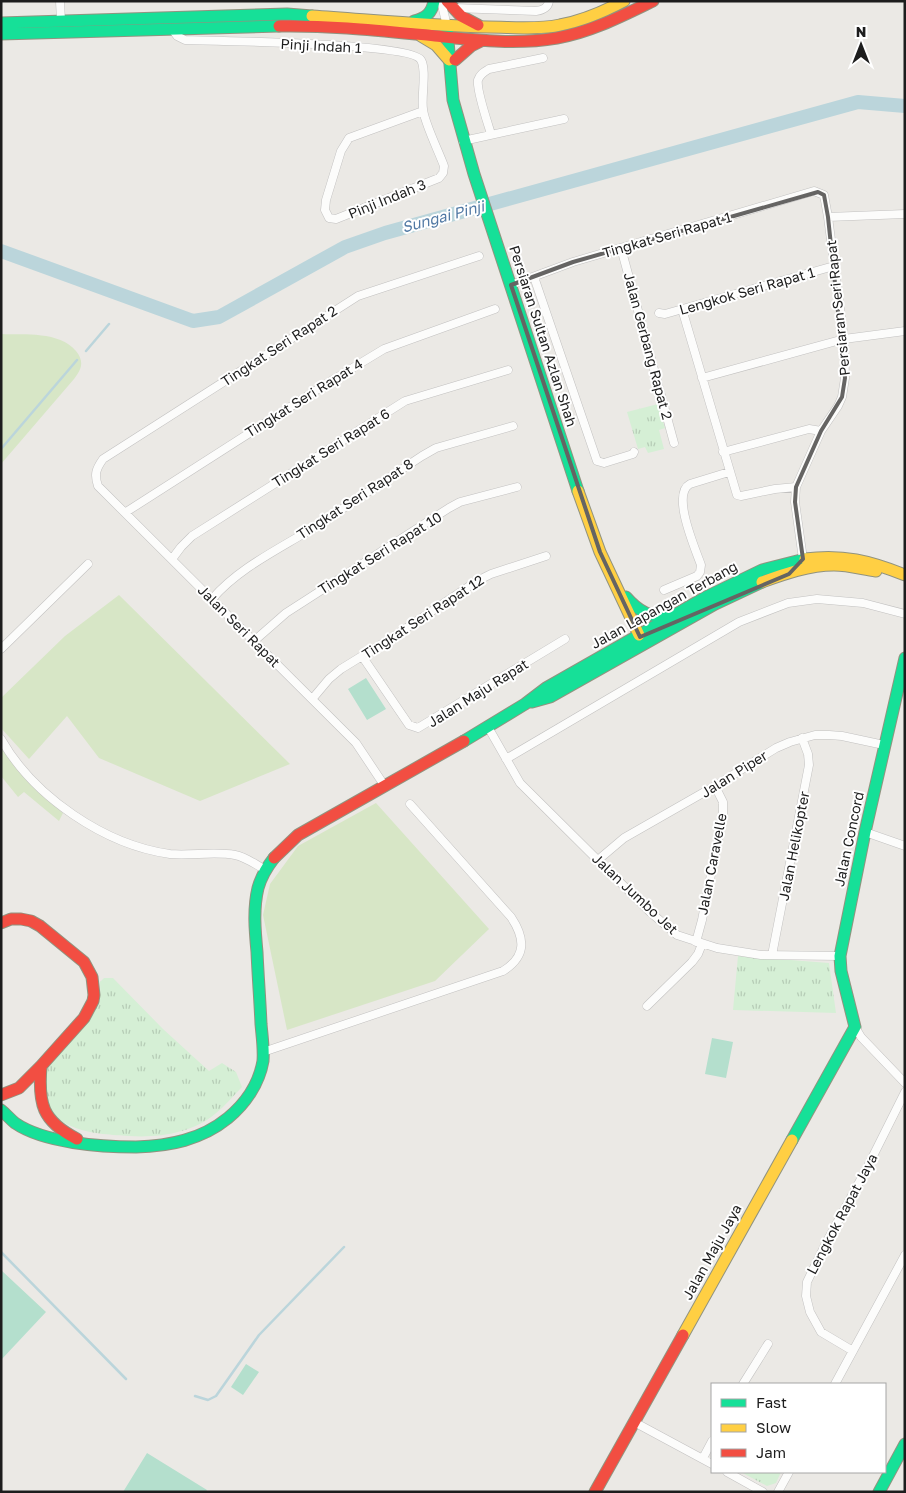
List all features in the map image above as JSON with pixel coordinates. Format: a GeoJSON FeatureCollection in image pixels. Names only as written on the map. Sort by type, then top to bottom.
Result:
{"type":"FeatureCollection","features":[{"type":"Feature","properties":{"kind":"street"},"geometry":{"type":"LineString","coordinates":[[60,1],[60,20]]}},
{"type":"Feature","properties":{"kind":"street"},"geometry":{"type":"LineString","coordinates":[[406,22],[428,17],[434,1]]}},
{"type":"Feature","properties":{"kind":"street"},"geometry":{"type":"LineString","coordinates":[[441,1],[450,34]]}},
{"type":"Feature","properties":{"kind":"street"},"geometry":{"type":"LineString","coordinates":[[449,5],[536,11],[544,10],[549,1]]}},
{"type":"Feature","properties":{"kind":"street"},"geometry":{"type":"LineString","coordinates":[[1,34],[286,26],[352,28],[419,35],[450,34],[484,28],[535,28],[560,24],[611,8],[624,1]]}},
{"type":"Feature","properties":{"kind":"street"},"geometry":{"type":"LineString","coordinates":[[1,23],[287,14],[406,22],[481,41],[528,41],[558,38],[588,30],[620,18],[653,1]]}},
{"type":"Feature","properties":{"kind":"street"},"geometry":{"type":"LineString","coordinates":[[449,5],[459,15],[484,28]]}},
{"type":"Feature","properties":{"kind":"street","name":"Pinji Indah 1"},"geometry":{"type":"LineString","coordinates":[[172,29],[177,36],[185,40],[353,46],[377,48],[417,56],[422,61],[423,68],[423,111]]}},
{"type":"Feature","properties":{"kind":"street","name":"Persiaran Sultan Azlan Shah"},"geometry":{"type":"LineString","coordinates":[[450,34],[452,60],[466,140],[476,173],[587,517],[600,552],[629,613],[642,635]]}},
{"type":"Feature","properties":{"kind":"street"},"geometry":{"type":"LineString","coordinates":[[419,35],[452,60],[481,41]]}},
{"type":"Feature","properties":{"kind":"street"},"geometry":{"type":"LineString","coordinates":[[492,134],[479,89],[478,81],[482,73],[489,69],[543,58]]}},
{"type":"Feature","properties":{"kind":"street","name":"Pinji Indah 3"},"geometry":{"type":"LineString","coordinates":[[423,111],[444,166],[443,173],[439,178],[336,219],[329,218],[324,210],[326,200],[341,151],[349,138],[423,111]]}},
{"type":"Feature","properties":{"kind":"street"},"geometry":{"type":"LineString","coordinates":[[466,140],[564,119]]}},
{"type":"Feature","properties":{"kind":"street","name":"Tingkat Seri Rapat 1"},"geometry":{"type":"LineString","coordinates":[[513,285],[573,262],[814,192],[824,195]]}},
{"type":"Feature","properties":{"kind":"street","name":"Persiaran Seri Rapat"},"geometry":{"type":"LineString","coordinates":[[803,559],[794,502],[796,487],[821,431],[838,406],[842,397],[845,378],[844,338],[824,195]]}},
{"type":"Feature","properties":{"kind":"street"},"geometry":{"type":"LineString","coordinates":[[828,217],[905,214]]}},
{"type":"Feature","properties":{"kind":"street","name":"Jalan Gerbang Rapat 2"},"geometry":{"type":"LineString","coordinates":[[621,248],[674,443]]}},
{"type":"Feature","properties":{"kind":"street","name":"Tingkat Seri Rapat 2"},"geometry":{"type":"LineString","coordinates":[[96,468],[103,459],[358,296],[479,256]]}},
{"type":"Feature","properties":{"kind":"street","name":"Lengkok Seri Rapat 1"},"geometry":{"type":"LineString","coordinates":[[659,313],[665,314],[834,266]]}},
{"type":"Feature","properties":{"kind":"street"},"geometry":{"type":"LineString","coordinates":[[534,277],[597,461],[604,463],[633,454],[634,452]]}},
{"type":"Feature","properties":{"kind":"street","name":"Persiaran Sultan Azlan Shah"},"geometry":{"type":"LineString","coordinates":[[513,285],[604,551],[642,635]]}},
{"type":"Feature","properties":{"kind":"street","name":"Tingkat Seri Rapat 4"},"geometry":{"type":"LineString","coordinates":[[126,512],[384,349],[495,309]]}},
{"type":"Feature","properties":{"kind":"street"},"geometry":{"type":"LineString","coordinates":[[682,309],[734,492],[736,495],[741,496],[774,489],[796,487]]}},
{"type":"Feature","properties":{"kind":"street"},"geometry":{"type":"LineString","coordinates":[[702,378],[844,338],[905,331]]}},
{"type":"Feature","properties":{"kind":"street","name":"Tingkat Seri Rapat 6"},"geometry":{"type":"LineString","coordinates":[[172,559],[180,547],[192,536],[405,401],[508,370]]}},
{"type":"Feature","properties":{"kind":"street","name":"Tingkat Seri Rapat 8"},"geometry":{"type":"LineString","coordinates":[[212,599],[224,585],[240,573],[335,514],[422,456],[436,448],[513,426]]}},
{"type":"Feature","properties":{"kind":"street"},"geometry":{"type":"LineString","coordinates":[[723,452],[809,429],[821,431]]}},
{"type":"Feature","properties":{"kind":"street","name":"Jalan Seri Rapat"},"geometry":{"type":"LineString","coordinates":[[96,468],[95,477],[98,486],[313,698],[356,743],[384,785]]}},
{"type":"Feature","properties":{"kind":"street"},"geometry":{"type":"LineString","coordinates":[[664,590],[697,576],[700,572],[701,565],[682,505],[683,491],[690,484],[729,472]]}},
{"type":"Feature","properties":{"kind":"street","name":"Tingkat Seri Rapat 10"},"geometry":{"type":"LineString","coordinates":[[254,641],[294,608],[449,508],[460,502],[517,487]]}},
{"type":"Feature","properties":{"kind":"street","name":"Tingkat Seri Rapat 12"},"geometry":{"type":"LineString","coordinates":[[313,698],[341,670],[484,577],[546,556]]}},
{"type":"Feature","properties":{"kind":"street","name":"Jalan Lapangan Terbang"},"geometry":{"type":"LineString","coordinates":[[1,1110],[15,1123],[67,1142],[126,1146],[172,1145],[202,1135],[233,1114],[242,1105],[250,1094],[262,1065],[263,1052],[255,919],[259,888],[266,870],[271,861],[287,843],[384,785],[488,727],[525,704],[546,688],[615,648],[642,635],[706,597],[762,570],[803,559],[844,556],[877,564],[905,575]]}},
{"type":"Feature","properties":{"kind":"street"},"geometry":{"type":"LineString","coordinates":[[788,574],[800,566],[803,559],[813,564],[827,565]]}},
{"type":"Feature","properties":{"kind":"street"},"geometry":{"type":"LineString","coordinates":[[1,649],[88,564]]}},
{"type":"Feature","properties":{"kind":"street","name":"Jalan Lapangan Terbang"},"geometry":{"type":"LineString","coordinates":[[525,704],[550,697],[724,598],[767,580],[827,565],[840,565],[875,571],[885,568]]}},
{"type":"Feature","properties":{"kind":"street"},"geometry":{"type":"LineString","coordinates":[[626,597],[637,610],[649,616],[670,617]]}},
{"type":"Feature","properties":{"kind":"street"},"geometry":{"type":"LineString","coordinates":[[506,759],[739,622],[788,603],[817,599],[863,603],[905,614]]}},
{"type":"Feature","properties":{"kind":"street"},"geometry":{"type":"LineString","coordinates":[[577,682],[633,646],[642,635],[700,612]]}},
{"type":"Feature","properties":{"kind":"street"},"geometry":{"type":"LineString","coordinates":[[615,648],[625,641],[631,632],[629,613]]}},
{"type":"Feature","properties":{"kind":"street","name":"Jalan Maju Rapat"},"geometry":{"type":"LineString","coordinates":[[362,656],[409,725],[418,728],[565,639]]}},
{"type":"Feature","properties":{"kind":"street","name":"Jalan Concord"},"geometry":{"type":"LineString","coordinates":[[855,1027],[841,971],[840,956],[865,832],[905,658]]}},
{"type":"Feature","properties":{"kind":"street","name":"Jalan Jumbo Jet"},"geometry":{"type":"LineString","coordinates":[[488,727],[520,782],[677,935],[699,943],[749,953],[840,956]]}},
{"type":"Feature","properties":{"kind":"street","name":"Jalan Piper"},"geometry":{"type":"LineString","coordinates":[[598,860],[624,838],[715,786],[776,748],[802,738],[822,735],[842,736],[884,745]]}},
{"type":"Feature","properties":{"kind":"street","name":"Jalan Helikopter"},"geometry":{"type":"LineString","coordinates":[[772,955],[809,765],[808,754],[802,738]]}},
{"type":"Feature","properties":{"kind":"street"},"geometry":{"type":"LineString","coordinates":[[1,739],[24,772],[47,795],[68,812],[94,827],[148,850],[173,854],[236,855],[266,870]]}},
{"type":"Feature","properties":{"kind":"street","name":"Jalan Caravelle"},"geometry":{"type":"LineString","coordinates":[[647,1006],[698,954],[702,920],[723,814],[722,802],[715,786]]}},
{"type":"Feature","properties":{"kind":"street"},"geometry":{"type":"LineString","coordinates":[[263,1052],[503,971],[512,966],[520,954],[522,940],[519,928],[511,917],[410,804]]}},
{"type":"Feature","properties":{"kind":"street"},"geometry":{"type":"LineString","coordinates":[[865,832],[905,846]]}},
{"type":"Feature","properties":{"kind":"street"},"geometry":{"type":"LineString","coordinates":[[1,923],[14,918],[22,918],[35,923],[84,962],[92,977],[94,995],[90,1008],[84,1018],[41,1066],[19,1088],[1,1095]]}},
{"type":"Feature","properties":{"kind":"street"},"geometry":{"type":"LineString","coordinates":[[855,1027],[861,1037],[905,1083]]}},
{"type":"Feature","properties":{"kind":"street","name":"Jalan Maju Jaya"},"geometry":{"type":"LineString","coordinates":[[600,1490],[634,1422],[855,1027]]}},
{"type":"Feature","properties":{"kind":"street","name":"Jalan Lapangan Terbang"},"geometry":{"type":"LineString","coordinates":[[41,1066],[38,1090],[43,1112],[64,1133],[88,1144]]}},
{"type":"Feature","properties":{"kind":"street","name":"Lengkok Rapat Jaya"},"geometry":{"type":"LineString","coordinates":[[853,1351],[821,1332],[810,1312],[806,1296],[807,1282],[817,1259],[867,1168],[905,1092]]}},
{"type":"Feature","properties":{"kind":"street"},"geometry":{"type":"LineString","coordinates":[[836,1383],[905,1255]]}},
{"type":"Feature","properties":{"kind":"street"},"geometry":{"type":"LineString","coordinates":[[744,1383],[768,1344]]}},
{"type":"Feature","properties":{"kind":"street"},"geometry":{"type":"LineString","coordinates":[[634,1422],[711,1463]]}},
{"type":"Feature","properties":{"kind":"street"},"geometry":{"type":"LineString","coordinates":[[703,1458],[711,1443]]}},
{"type":"Feature","properties":{"kind":"street"},"geometry":{"type":"LineString","coordinates":[[879,1492],[905,1444]]}},
{"type":"Feature","properties":{"kind":"street"},"geometry":{"type":"LineString","coordinates":[[729,1473],[763,1492]]}},
{"type":"Feature","properties":{"kind":"street"},"geometry":{"type":"LineString","coordinates":[[778,1492],[788,1473]]}},
{"type":"Feature","properties":{"kind":"highlighted area"},"geometry":{"type":"Polygon","coordinates":[[[818,192],[824,195],[828,217],[845,378],[842,397],[821,431],[796,487],[795,502],[803,559],[789,574],[640,637],[600,552],[511,285],[573,262],[818,192]]]}},
{"type":"Feature","properties":{"kind":"green space"},"geometry":{"type":"Polygon","coordinates":[[[1,334],[41,335],[60,340],[76,351],[79,355],[81,366],[74,379],[1,464],[1,334]]]}},
{"type":"Feature","properties":{"kind":"green space"},"geometry":{"type":"Polygon","coordinates":[[[658,404],[665,428],[659,430],[664,449],[648,453],[645,447],[638,449],[627,412],[658,404]]]}},
{"type":"Feature","properties":{"kind":"green space"},"geometry":{"type":"Polygon","coordinates":[[[119,595],[290,764],[200,801],[99,758],[67,716],[29,759],[1,728],[1,698],[65,636],[119,595]]]}},
{"type":"Feature","properties":{"kind":"green space"},"geometry":{"type":"Polygon","coordinates":[[[366,678],[386,709],[367,720],[348,689],[366,678]]]}},
{"type":"Feature","properties":{"kind":"green space"},"geometry":{"type":"Polygon","coordinates":[[[1,746],[63,813],[59,821],[24,792],[18,797],[1,776],[1,746]]]}},
{"type":"Feature","properties":{"kind":"green space"},"geometry":{"type":"Polygon","coordinates":[[[376,803],[489,929],[435,981],[287,1030],[263,915],[270,884],[298,846],[376,803]]]}},
{"type":"Feature","properties":{"kind":"green space"},"geometry":{"type":"Polygon","coordinates":[[[738,956],[829,963],[836,1013],[733,1010],[738,956]]]}},
{"type":"Feature","properties":{"kind":"green space"},"geometry":{"type":"Polygon","coordinates":[[[104,978],[113,978],[163,1029],[209,1071],[222,1063],[236,1072],[242,1087],[215,1114],[196,1126],[175,1133],[152,1136],[103,1134],[89,1132],[65,1123],[55,1115],[48,1105],[43,1088],[45,1073],[50,1063],[90,1018],[100,999],[100,982],[104,978]]]}},
{"type":"Feature","properties":{"kind":"green space"},"geometry":{"type":"Polygon","coordinates":[[[712,1038],[733,1042],[726,1078],[705,1074],[712,1038]]]}},
{"type":"Feature","properties":{"kind":"green space"},"geometry":{"type":"Polygon","coordinates":[[[1,1270],[46,1312],[1,1360],[1,1270]]]}},
{"type":"Feature","properties":{"kind":"green space"},"geometry":{"type":"Polygon","coordinates":[[[246,1364],[259,1372],[243,1395],[231,1387],[246,1364]]]}},
{"type":"Feature","properties":{"kind":"green space"},"geometry":{"type":"Polygon","coordinates":[[[147,1453],[207,1490],[206,1492],[123,1492],[147,1453]]]}},
{"type":"Feature","properties":{"kind":"green space"},"geometry":{"type":"Polygon","coordinates":[[[743,1473],[781,1473],[776,1483],[767,1486],[743,1473]]]}},
{"type":"Feature","properties":{"kind":"waterway","name":"Sungai Pinji"},"geometry":{"type":"LineString","coordinates":[[1,251],[193,321],[219,317],[345,247],[385,233],[858,102],[905,106]]}},
{"type":"Feature","properties":{"kind":"waterway"},"geometry":{"type":"LineString","coordinates":[[86,351],[109,324]]}},
{"type":"Feature","properties":{"kind":"waterway"},"geometry":{"type":"LineString","coordinates":[[1,449],[77,360]]}},
{"type":"Feature","properties":{"kind":"waterway"},"geometry":{"type":"LineString","coordinates":[[195,1396],[208,1400],[216,1396],[259,1335],[344,1247]]}},
{"type":"Feature","properties":{"kind":"waterway"},"geometry":{"type":"LineString","coordinates":[[1,1252],[126,1379]]}},
{"type":"Feature","properties":{"kind":"traffic: fast"},"geometry":{"type":"LineString","coordinates":[[414,21],[428,14],[432,9],[434,1]]}},
{"type":"Feature","properties":{"kind":"traffic: fast"},"geometry":{"type":"LineString","coordinates":[[1,23],[287,14],[312,16]]}},
{"type":"Feature","properties":{"kind":"traffic: fast"},"geometry":{"type":"LineString","coordinates":[[1,34],[279,26]]}},
{"type":"Feature","properties":{"kind":"traffic: fast"},"geometry":{"type":"LineString","coordinates":[[447,29],[453,100],[474,174],[578,491]]}},
{"type":"Feature","properties":{"kind":"traffic: fast"},"geometry":{"type":"LineString","coordinates":[[464,741],[525,704],[546,688],[706,597],[762,570],[805,559]]}},
{"type":"Feature","properties":{"kind":"traffic: fast"},"geometry":{"type":"LineString","coordinates":[[532,702],[550,697],[715,604],[762,582]]}},
{"type":"Feature","properties":{"kind":"traffic: fast"},"geometry":{"type":"LineString","coordinates":[[626,597],[645,613],[669,617]]}},
{"type":"Feature","properties":{"kind":"traffic: fast"},"geometry":{"type":"LineString","coordinates":[[792,1140],[855,1027],[841,971],[840,956],[865,832],[905,658]]}},
{"type":"Feature","properties":{"kind":"traffic: fast"},"geometry":{"type":"LineString","coordinates":[[1,1110],[15,1123],[41,1135],[90,1145],[106,1146],[136,1147],[172,1143],[196,1137],[218,1126],[228,1118],[245,1100],[255,1085],[263,1061],[255,912],[259,884],[264,872],[274,858]]}},
{"type":"Feature","properties":{"kind":"traffic: fast"},"geometry":{"type":"LineString","coordinates":[[879,1492],[905,1444]]}},
{"type":"Feature","properties":{"kind":"traffic: slow"},"geometry":{"type":"LineString","coordinates":[[312,16],[444,25],[524,28],[560,25],[577,21],[624,1]]}},
{"type":"Feature","properties":{"kind":"traffic: slow"},"geometry":{"type":"LineString","coordinates":[[421,36],[436,45],[449,60]]}},
{"type":"Feature","properties":{"kind":"traffic: slow"},"geometry":{"type":"LineString","coordinates":[[578,491],[600,552],[639,635]]}},
{"type":"Feature","properties":{"kind":"traffic: slow"},"geometry":{"type":"LineString","coordinates":[[805,559],[844,558],[868,562],[905,575]]}},
{"type":"Feature","properties":{"kind":"traffic: slow"},"geometry":{"type":"LineString","coordinates":[[762,582],[797,570],[825,565],[876,571]]}},
{"type":"Feature","properties":{"kind":"traffic: slow"},"geometry":{"type":"LineString","coordinates":[[683,1335],[792,1140]]}},
{"type":"Feature","properties":{"kind":"traffic: jam"},"geometry":{"type":"LineString","coordinates":[[447,1],[461,16],[478,25]]}},
{"type":"Feature","properties":{"kind":"traffic: jam"},"geometry":{"type":"LineString","coordinates":[[279,26],[338,27],[481,40],[542,40],[582,32],[653,1]]}},
{"type":"Feature","properties":{"kind":"traffic: jam"},"geometry":{"type":"LineString","coordinates":[[455,60],[471,46],[481,41]]}},
{"type":"Feature","properties":{"kind":"traffic: jam"},"geometry":{"type":"LineString","coordinates":[[274,858],[298,835],[464,741]]}},
{"type":"Feature","properties":{"kind":"traffic: jam"},"geometry":{"type":"LineString","coordinates":[[1,923],[11,919],[21,919],[31,921],[40,926],[84,962],[92,977],[94,995],[84,1018],[41,1066],[19,1088],[1,1095]]}},
{"type":"Feature","properties":{"kind":"traffic: jam"},"geometry":{"type":"LineString","coordinates":[[41,1066],[40,1091],[45,1110],[49,1118],[56,1125],[77,1139]]}},
{"type":"Feature","properties":{"kind":"traffic: jam"},"geometry":{"type":"LineString","coordinates":[[595,1492],[683,1335]]}}]}
